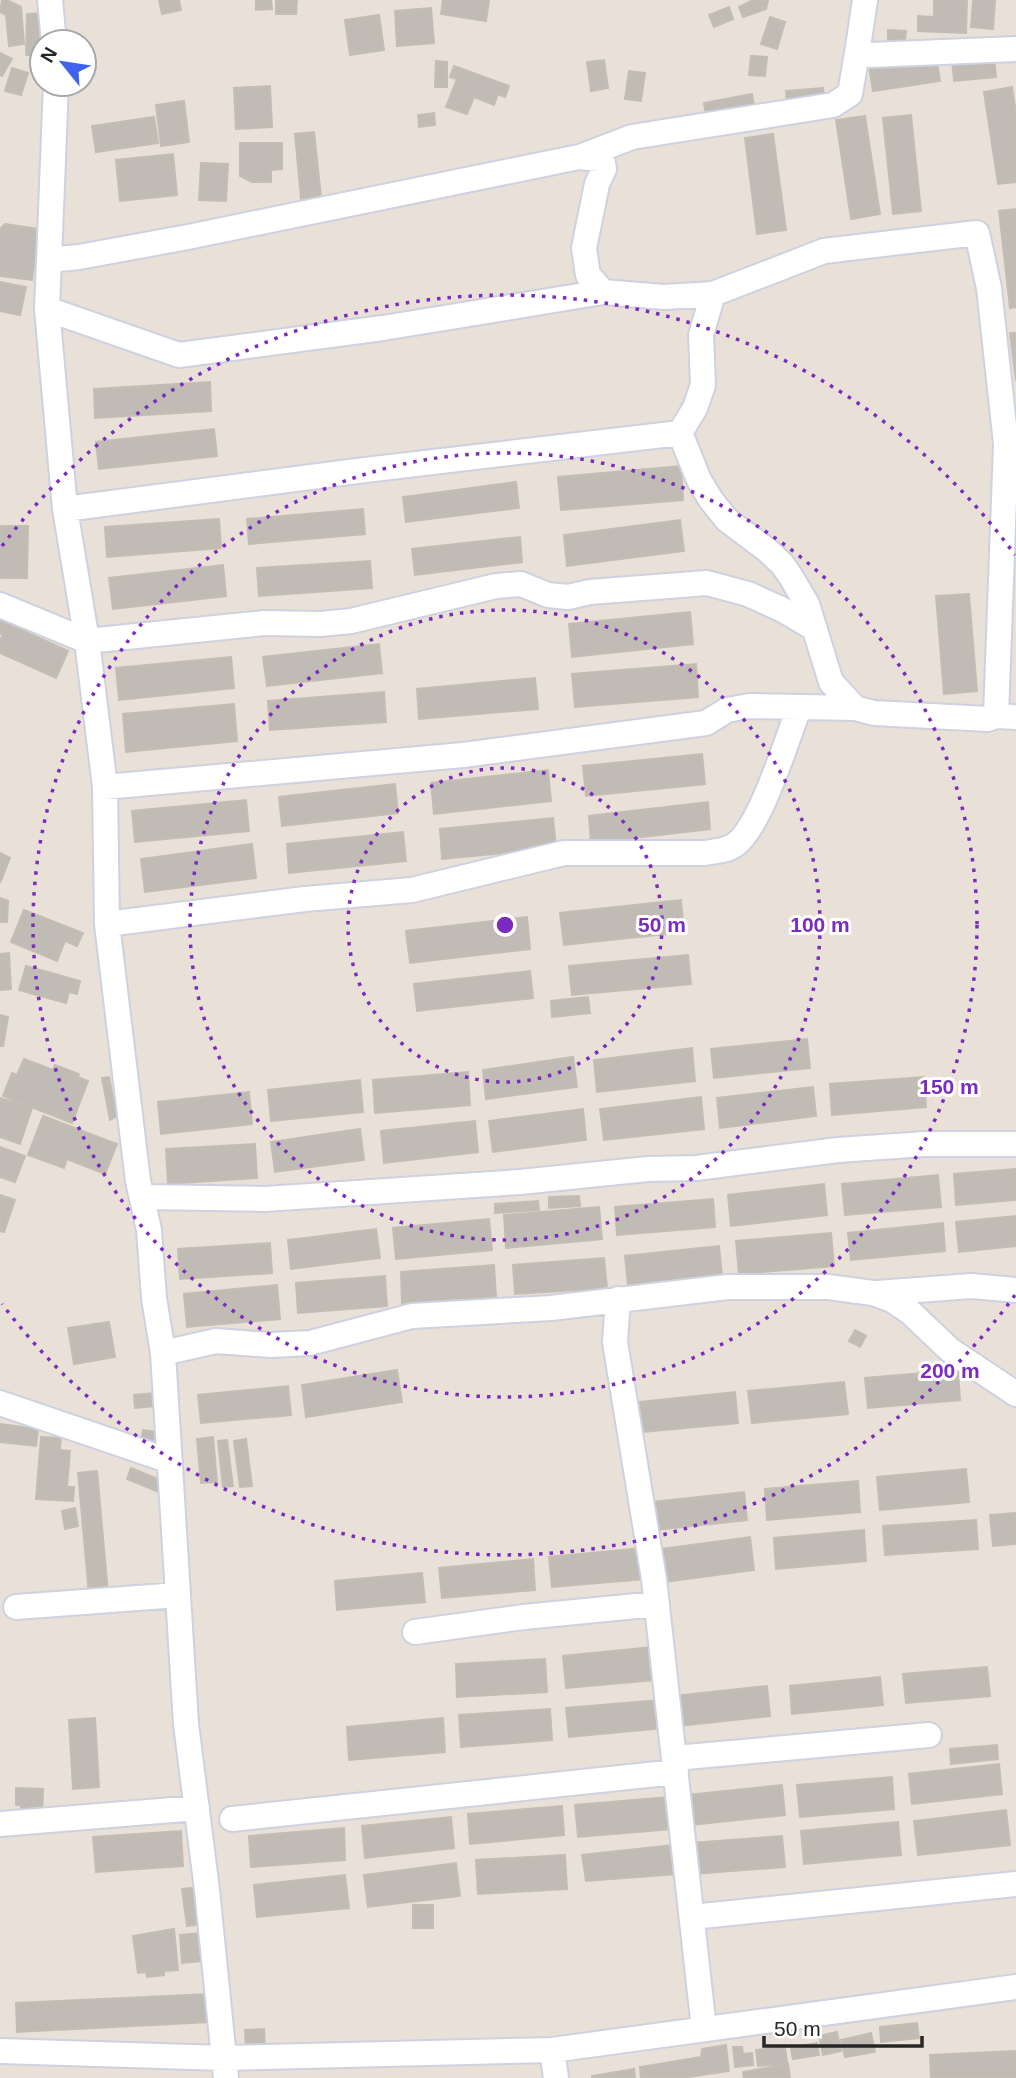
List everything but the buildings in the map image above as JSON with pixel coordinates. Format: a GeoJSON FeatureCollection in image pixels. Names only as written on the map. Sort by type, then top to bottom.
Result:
{"type":"FeatureCollection","features":[{"type":"Feature","properties":{"kind":"street"},"geometry":{"type":"LineString","coordinates":[[50,0],[53,28]]}},
{"type":"Feature","properties":{"kind":"street"},"geometry":{"type":"LineString","coordinates":[[49,260],[188,237],[579,157],[632,138],[833,105],[850,94],[865,0]]}},
{"type":"Feature","properties":{"kind":"street"},"geometry":{"type":"LineString","coordinates":[[858,47],[870,55],[1016,49]]}},
{"type":"Feature","properties":{"kind":"street"},"geometry":{"type":"LineString","coordinates":[[55,98],[47,309],[65,509],[87,642],[105,787],[107,924],[138,1181],[149,1230],[154,1298],[163,1353],[186,1724],[225,2068]]}},
{"type":"Feature","properties":{"kind":"street"},"geometry":{"type":"LineString","coordinates":[[579,157],[599,159],[603,163],[604,169],[597,184],[584,248],[589,275],[603,292]]}},
{"type":"Feature","properties":{"kind":"street"},"geometry":{"type":"LineString","coordinates":[[47,309],[179,355],[383,328],[603,292],[664,297],[713,294],[824,251],[977,233],[989,288],[1006,444],[1009,719],[874,713],[855,708],[749,706],[727,710],[706,723],[463,755],[105,787]]}},
{"type":"Feature","properties":{"kind":"street"},"geometry":{"type":"LineString","coordinates":[[65,509],[680,433],[692,415],[703,385],[701,335],[713,294]]}},
{"type":"Feature","properties":{"kind":"street"},"geometry":{"type":"LineString","coordinates":[[680,433],[699,480],[711,500],[727,520],[782,564],[807,604],[831,682],[855,708]]}},
{"type":"Feature","properties":{"kind":"street"},"geometry":{"type":"LineString","coordinates":[[0,605],[87,642],[264,623],[320,624],[351,621],[496,586],[521,584],[548,595],[568,597],[590,592],[707,583],[748,594],[815,629]]}},
{"type":"Feature","properties":{"kind":"street"},"geometry":{"type":"LineString","coordinates":[[107,924],[305,899],[412,890],[564,853],[705,853],[727,850],[738,844],[751,825],[799,708]]}},
{"type":"Feature","properties":{"kind":"street"},"geometry":{"type":"LineString","coordinates":[[142,1197],[265,1199],[507,1183],[648,1169],[696,1168],[838,1150],[925,1144],[1016,1144]]}},
{"type":"Feature","properties":{"kind":"street"},"geometry":{"type":"LineString","coordinates":[[163,1353],[216,1341],[271,1345],[310,1343],[412,1316],[551,1308],[728,1287],[828,1287],[873,1293],[971,1286],[1016,1290]]}},
{"type":"Feature","properties":{"kind":"street"},"geometry":{"type":"LineString","coordinates":[[873,1293],[892,1300],[910,1312],[950,1350],[1016,1394]]}},
{"type":"Feature","properties":{"kind":"street"},"geometry":{"type":"LineString","coordinates":[[618,1299],[615,1342],[657,1604],[704,2029]]}},
{"type":"Feature","properties":{"kind":"street"},"geometry":{"type":"LineString","coordinates":[[0,1403],[170,1461]]}},
{"type":"Feature","properties":{"kind":"street"},"geometry":{"type":"LineString","coordinates":[[16,1607],[178,1595]]}},
{"type":"Feature","properties":{"kind":"street"},"geometry":{"type":"LineString","coordinates":[[415,1632],[524,1616],[657,1604]]}},
{"type":"Feature","properties":{"kind":"street"},"geometry":{"type":"LineString","coordinates":[[232,1819],[929,1735]]}},
{"type":"Feature","properties":{"kind":"street"},"geometry":{"type":"LineString","coordinates":[[0,1824],[197,1808]]}},
{"type":"Feature","properties":{"kind":"street"},"geometry":{"type":"LineString","coordinates":[[692,1917],[1016,1884]]}},
{"type":"Feature","properties":{"kind":"street"},"geometry":{"type":"LineString","coordinates":[[0,2051],[225,2068],[552,2050],[1016,1987]]}},
{"type":"Feature","properties":{"kind":"street"},"geometry":{"type":"LineString","coordinates":[[552,2050],[556,2078]]}}]}
